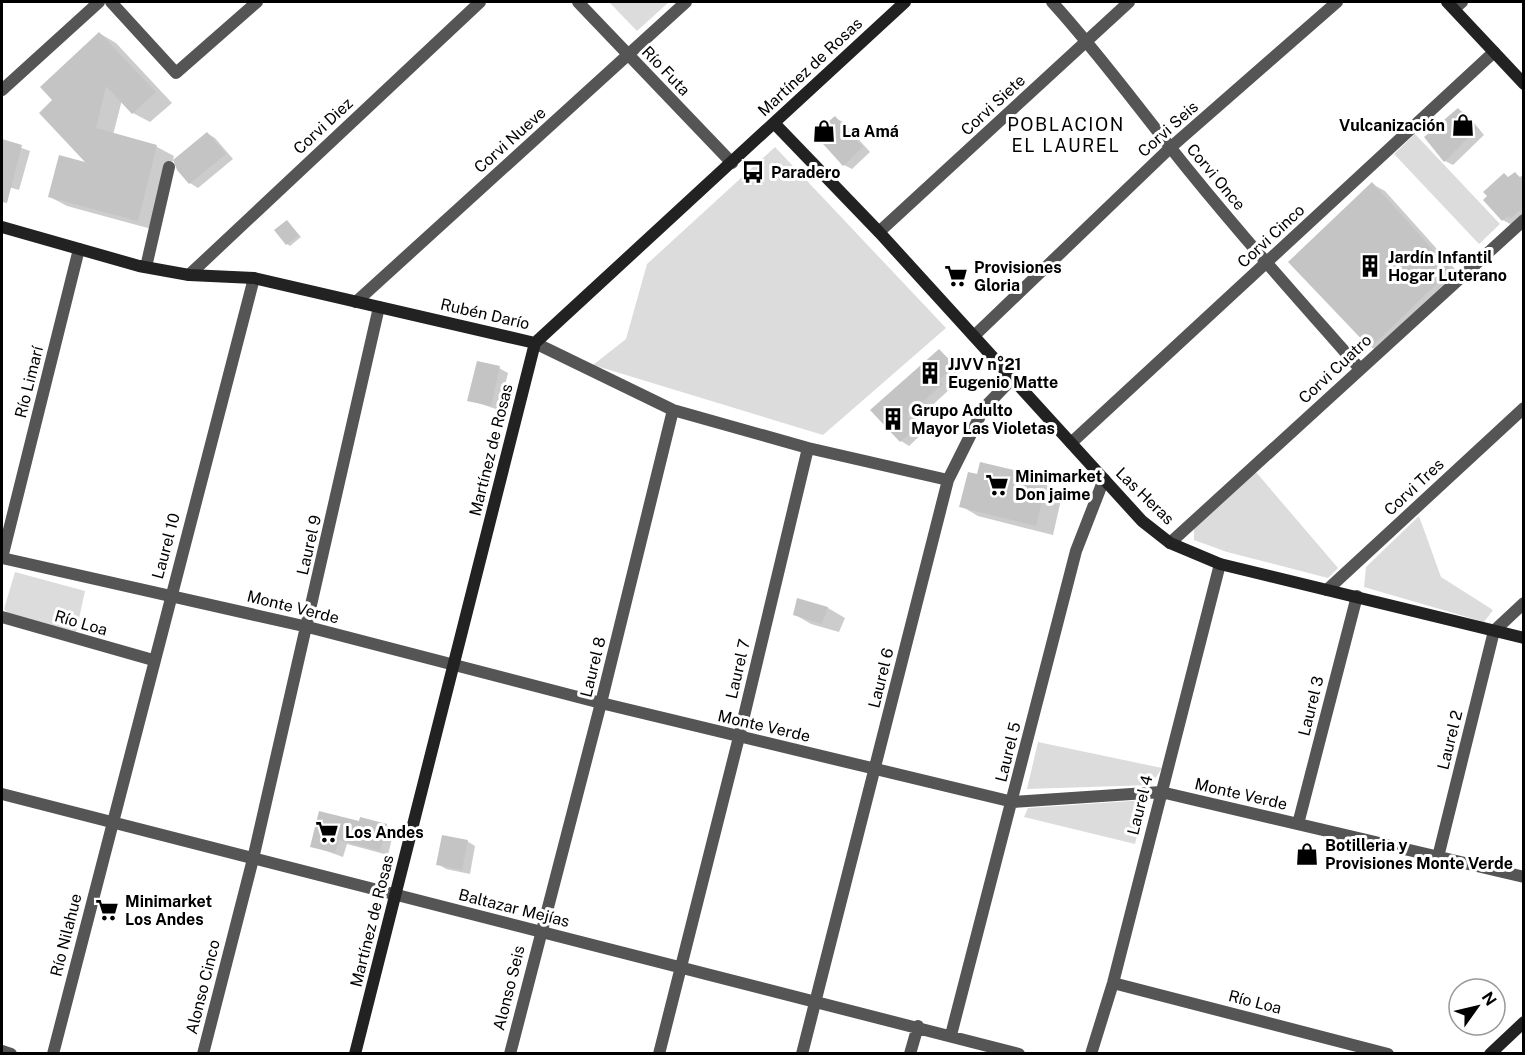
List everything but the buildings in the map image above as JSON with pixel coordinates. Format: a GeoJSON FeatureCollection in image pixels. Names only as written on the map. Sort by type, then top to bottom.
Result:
{"type":"FeatureCollection","features":[{"type":"Feature","properties":{"kind":"street"},"geometry":{"type":"LineString","coordinates":[[2,90],[99,2]]}},
{"type":"Feature","properties":{"kind":"street"},"geometry":{"type":"LineString","coordinates":[[111,2],[176,73],[257,2]]}},
{"type":"Feature","properties":{"kind":"street","name":"Corvi Diez"},"geometry":{"type":"LineString","coordinates":[[189,275],[480,2]]}},
{"type":"Feature","properties":{"kind":"street","name":"Río Futa"},"geometry":{"type":"LineString","coordinates":[[578,2],[627,56],[732,163]]}},
{"type":"Feature","properties":{"kind":"street","name":"Corvi Nueve"},"geometry":{"type":"LineString","coordinates":[[356,302],[686,2]]}},
{"type":"Feature","properties":{"kind":"street","name":"Martínez de Rosas"},"geometry":{"type":"LineString","coordinates":[[355,1053],[535,343],[905,2]]}},
{"type":"Feature","properties":{"kind":"street","name":"Corvi Once"},"geometry":{"type":"LineString","coordinates":[[1052,2],[1087,40],[1170,148],[1266,263],[1360,369]]}},
{"type":"Feature","properties":{"kind":"street","name":"Corvi Siete"},"geometry":{"type":"LineString","coordinates":[[879,232],[1129,2]]}},
{"type":"Feature","properties":{"kind":"street","name":"Corvi Seis"},"geometry":{"type":"LineString","coordinates":[[974,336],[1170,148],[1336,2]]}},
{"type":"Feature","properties":{"kind":"street"},"geometry":{"type":"LineString","coordinates":[[1454,4],[1524,84]]}},
{"type":"Feature","properties":{"kind":"street","name":"Corvi Cinco"},"geometry":{"type":"LineString","coordinates":[[1071,443],[1494,52]]}},
{"type":"Feature","properties":{"kind":"street","name":"Las Heras"},"geometry":{"type":"LineString","coordinates":[[774,123],[879,232],[1142,521],[1170,543],[1220,564],[1524,638]]}},
{"type":"Feature","properties":{"kind":"street"},"geometry":{"type":"LineString","coordinates":[[146,267],[169,167]]}},
{"type":"Feature","properties":{"kind":"street","name":"Corvi Cuatro"},"geometry":{"type":"LineString","coordinates":[[1170,543],[1524,220]]}},
{"type":"Feature","properties":{"kind":"street","name":"Rubén Darío"},"geometry":{"type":"LineString","coordinates":[[2,228],[146,267],[189,275],[254,278],[535,343],[673,410],[808,448],[948,480]]}},
{"type":"Feature","properties":{"kind":"street","name":"Río Limarí"},"geometry":{"type":"LineString","coordinates":[[2,558],[79,249]]}},
{"type":"Feature","properties":{"kind":"street","name":"Laurel 10"},"geometry":{"type":"LineString","coordinates":[[111,824],[254,278]]}},
{"type":"Feature","properties":{"kind":"street","name":"Laurel 9"},"geometry":{"type":"LineString","coordinates":[[253,859],[308,627],[379,307]]}},
{"type":"Feature","properties":{"kind":"street","name":"Laurel 6"},"geometry":{"type":"LineString","coordinates":[[802,1053],[948,480],[984,408],[1012,379]]}},
{"type":"Feature","properties":{"kind":"street","name":"Corvi Tres"},"geometry":{"type":"LineString","coordinates":[[1327,590],[1524,408]]}},
{"type":"Feature","properties":{"kind":"street","name":"Laurel 8"},"geometry":{"type":"LineString","coordinates":[[541,932],[602,703],[673,410]]}},
{"type":"Feature","properties":{"kind":"street","name":"Laurel 7"},"geometry":{"type":"LineString","coordinates":[[659,1053],[740,737],[808,448]]}},
{"type":"Feature","properties":{"kind":"street","name":"Laurel 5"},"geometry":{"type":"LineString","coordinates":[[951,1035],[1076,551],[1104,479]]}},
{"type":"Feature","properties":{"kind":"street","name":"Monte Verde"},"geometry":{"type":"LineString","coordinates":[[2,558],[170,594],[308,627],[602,703],[1013,801],[1161,792],[1524,877]]}},
{"type":"Feature","properties":{"kind":"street","name":"Laurel 4"},"geometry":{"type":"LineString","coordinates":[[1091,1053],[1113,983],[1220,564]]}},
{"type":"Feature","properties":{"kind":"street","name":"Laurel 3"},"geometry":{"type":"LineString","coordinates":[[1298,824],[1357,596]]}},
{"type":"Feature","properties":{"kind":"street"},"geometry":{"type":"LineString","coordinates":[[1494,631],[1524,603]]}},
{"type":"Feature","properties":{"kind":"street","name":"Río Loa"},"geometry":{"type":"LineString","coordinates":[[2,617],[153,660]]}},
{"type":"Feature","properties":{"kind":"street","name":"Laurel 2"},"geometry":{"type":"LineString","coordinates":[[1438,857],[1494,631]]}},
{"type":"Feature","properties":{"kind":"street","name":"Baltazar Mejías"},"geometry":{"type":"LineString","coordinates":[[2,794],[111,824],[918,1026],[1011,1053]]}},
{"type":"Feature","properties":{"kind":"street","name":"Río Nilahue"},"geometry":{"type":"LineString","coordinates":[[53,1053],[111,824]]}},
{"type":"Feature","properties":{"kind":"street","name":"Alonso Cinco"},"geometry":{"type":"LineString","coordinates":[[203,1053],[253,859]]}},
{"type":"Feature","properties":{"kind":"street","name":"Alonso Seis"},"geometry":{"type":"LineString","coordinates":[[510,1053],[541,932]]}},
{"type":"Feature","properties":{"kind":"street","name":"Río Loa"},"geometry":{"type":"LineString","coordinates":[[1113,983],[1388,1053]]}},
{"type":"Feature","properties":{"kind":"street"},"geometry":{"type":"LineString","coordinates":[[1490,1053],[1524,1022]]}},
{"type":"Feature","properties":{"kind":"street"},"geometry":{"type":"LineString","coordinates":[[910,1053],[918,1026]]}},
{"type":"Feature","properties":{"kind":"street"},"geometry":{"type":"LineString","coordinates":[[2,1051],[11,1053]]}},
{"type":"Feature","properties":{"kind":"shaded area"},"geometry":{"type":"Polygon","coordinates":[[[609,2],[669,2],[637,31],[609,2]]]}},
{"type":"Feature","properties":{"kind":"shaded area"},"geometry":{"type":"Polygon","coordinates":[[[1415,134],[1500,224],[1479,244],[1394,154],[1415,134]]]}},
{"type":"Feature","properties":{"kind":"shaded area"},"geometry":{"type":"Polygon","coordinates":[[[775,147],[946,328],[823,435],[593,365],[626,339],[647,264],[775,147]]]}},
{"type":"Feature","properties":{"kind":"shaded area"},"geometry":{"type":"Polygon","coordinates":[[[1255,471],[1338,568],[1328,578],[1227,552],[1194,540],[1194,528],[1255,471]]]}},
{"type":"Feature","properties":{"kind":"shaded area"},"geometry":{"type":"Polygon","coordinates":[[[1419,516],[1441,577],[1493,610],[1484,622],[1364,587],[1366,567],[1419,516]]]}},
{"type":"Feature","properties":{"kind":"shaded area"},"geometry":{"type":"Polygon","coordinates":[[[15,572],[85,591],[76,632],[8,613],[4,609],[15,572]]]}},
{"type":"Feature","properties":{"kind":"shaded area"},"geometry":{"type":"Polygon","coordinates":[[[1038,742],[1162,768],[1151,785],[1027,789],[1038,742]]]}},
{"type":"Feature","properties":{"kind":"shaded area"},"geometry":{"type":"Polygon","coordinates":[[[1146,800],[1135,844],[1024,817],[1028,808],[1146,800]]]}},
{"type":"Feature","properties":{"kind":"place","name":"Vulcanización"},"geometry":{"type":"Point","coordinates":[1463,125]}},
{"type":"Feature","properties":{"kind":"place","name":"La Amá"},"geometry":{"type":"Point","coordinates":[824,131]}},
{"type":"Feature","properties":{"kind":"place","name":"Paradero"},"geometry":{"type":"Point","coordinates":[753,172]}},
{"type":"Feature","properties":{"kind":"place","name":"Jardín Infantil Hogar Luterano"},"geometry":{"type":"Point","coordinates":[1370,266]}},
{"type":"Feature","properties":{"kind":"place","name":"Provisiones Gloria"},"geometry":{"type":"Point","coordinates":[956,276]}},
{"type":"Feature","properties":{"kind":"place","name":"JJVV n°21 Eugenio Matte"},"geometry":{"type":"Point","coordinates":[930,373]}},
{"type":"Feature","properties":{"kind":"place","name":"Grupo Adulto Mayor Las Violetas"},"geometry":{"type":"Point","coordinates":[893,419]}},
{"type":"Feature","properties":{"kind":"place","name":"Minimarket Don jaime"},"geometry":{"type":"Point","coordinates":[997,485]}},
{"type":"Feature","properties":{"kind":"place","name":"Los Andes"},"geometry":{"type":"Point","coordinates":[327,832]}},
{"type":"Feature","properties":{"kind":"place","name":"Botilleria y Provisiones Monte Verde"},"geometry":{"type":"Point","coordinates":[1307,854]}},
{"type":"Feature","properties":{"kind":"place","name":"Minimarket Los Andes"},"geometry":{"type":"Point","coordinates":[107,910]}},
{"type":"Feature","properties":{"kind":"district","name":"POBLACION EL LAUREL"},"geometry":{"type":"Point","coordinates":[1066,134]}}]}
